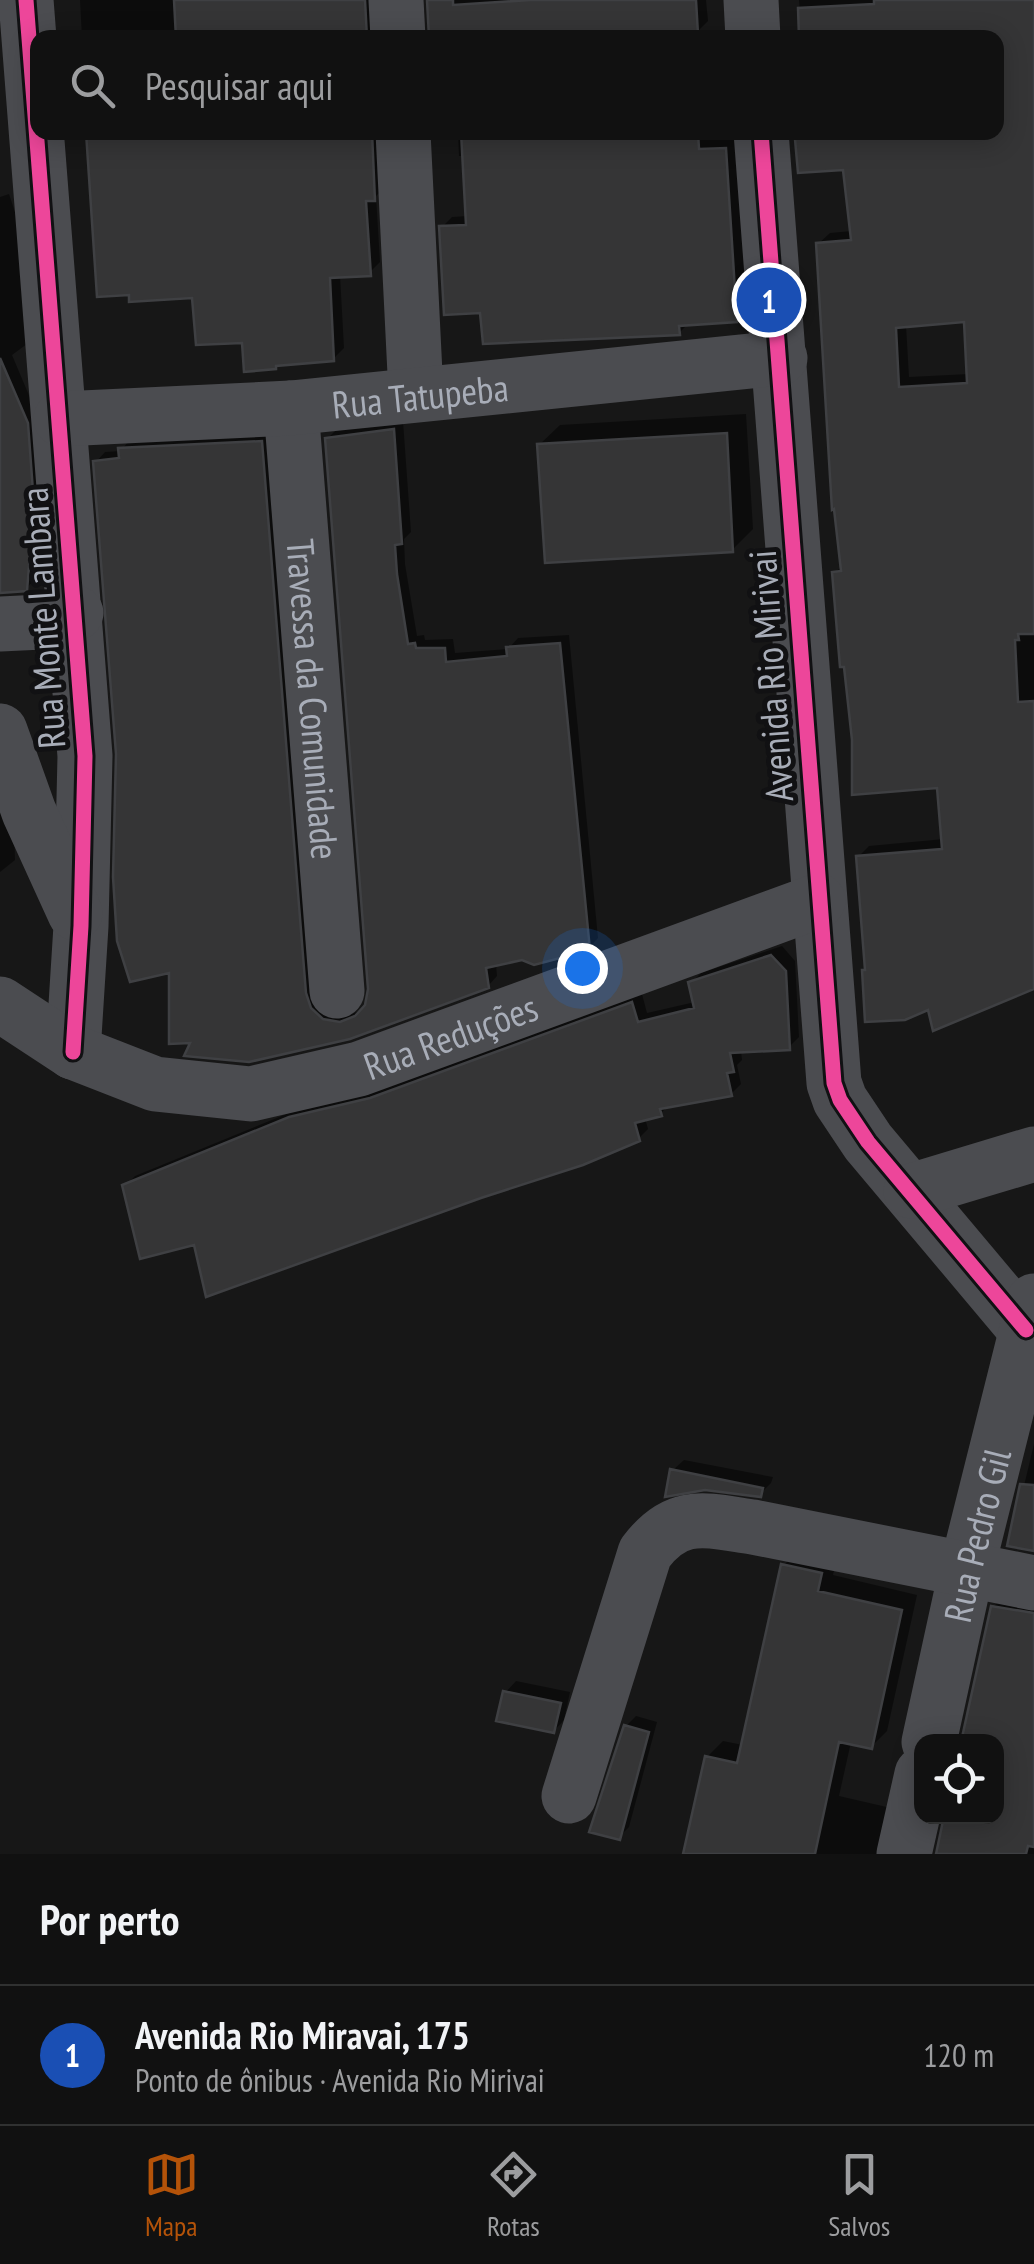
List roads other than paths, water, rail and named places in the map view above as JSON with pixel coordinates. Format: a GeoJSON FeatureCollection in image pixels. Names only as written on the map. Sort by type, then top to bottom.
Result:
{"type":"FeatureCollection","features":[{"type":"Feature","properties":{"kind":"street","name":"Rua Monte Lambara"},"geometry":{"type":"LineString","coordinates":[[26,0],[30,49]]}},
{"type":"Feature","properties":{"kind":"street"},"geometry":{"type":"LineString","coordinates":[[396,0],[398,30]]}},
{"type":"Feature","properties":{"kind":"street"},"geometry":{"type":"LineString","coordinates":[[750,0],[753,30]]}},
{"type":"Feature","properties":{"kind":"street","name":"Rua Monte Lambara"},"geometry":{"type":"LineString","coordinates":[[37,140],[85,756],[73,1052]]}},
{"type":"Feature","properties":{"kind":"street"},"geometry":{"type":"LineString","coordinates":[[402,140],[416,394]]}},
{"type":"Feature","properties":{"kind":"street","name":"Avenida Rio Mirivai"},"geometry":{"type":"LineString","coordinates":[[762,140],[834,1083],[840,1100],[868,1142],[910,1191]]}},
{"type":"Feature","properties":{"kind":"street","name":"Rua Tatupeba"},"geometry":{"type":"LineString","coordinates":[[60,419],[291,408],[780,358]]}},
{"type":"Feature","properties":{"kind":"street","name":"Travessa da Comunidade"},"geometry":{"type":"LineString","coordinates":[[291,408],[337,991]]}},
{"type":"Feature","properties":{"kind":"street"},"geometry":{"type":"LineString","coordinates":[[0,624],[42,622],[76,614]]}},
{"type":"Feature","properties":{"kind":"street"},"geometry":{"type":"LineString","coordinates":[[0,731],[30,812],[81,926]]}},
{"type":"Feature","properties":{"kind":"street","name":"Rua Reduções"},"geometry":{"type":"LineString","coordinates":[[0,1004],[73,1052],[155,1084],[251,1094],[359,1069],[818,902]]}},
{"type":"Feature","properties":{"kind":"street"},"geometry":{"type":"LineString","coordinates":[[910,1191],[1034,1154]]}},
{"type":"Feature","properties":{"kind":"street","name":"Rua Pedro Gil"},"geometry":{"type":"LineString","coordinates":[[910,1191],[1030,1316],[966,1568],[930,1734]]}},
{"type":"Feature","properties":{"kind":"street"},"geometry":{"type":"LineString","coordinates":[[569,1796],[645,1553],[660,1533],[682,1522],[714,1522],[1034,1584]]}},
{"type":"Feature","properties":{"kind":"street"},"geometry":{"type":"LineString","coordinates":[[904,1854],[914,1810]]}},
{"type":"Feature","properties":{"kind":"place","name":"Avenida Rio Miravai, 175"},"geometry":{"type":"Point","coordinates":[769,300]}}]}
